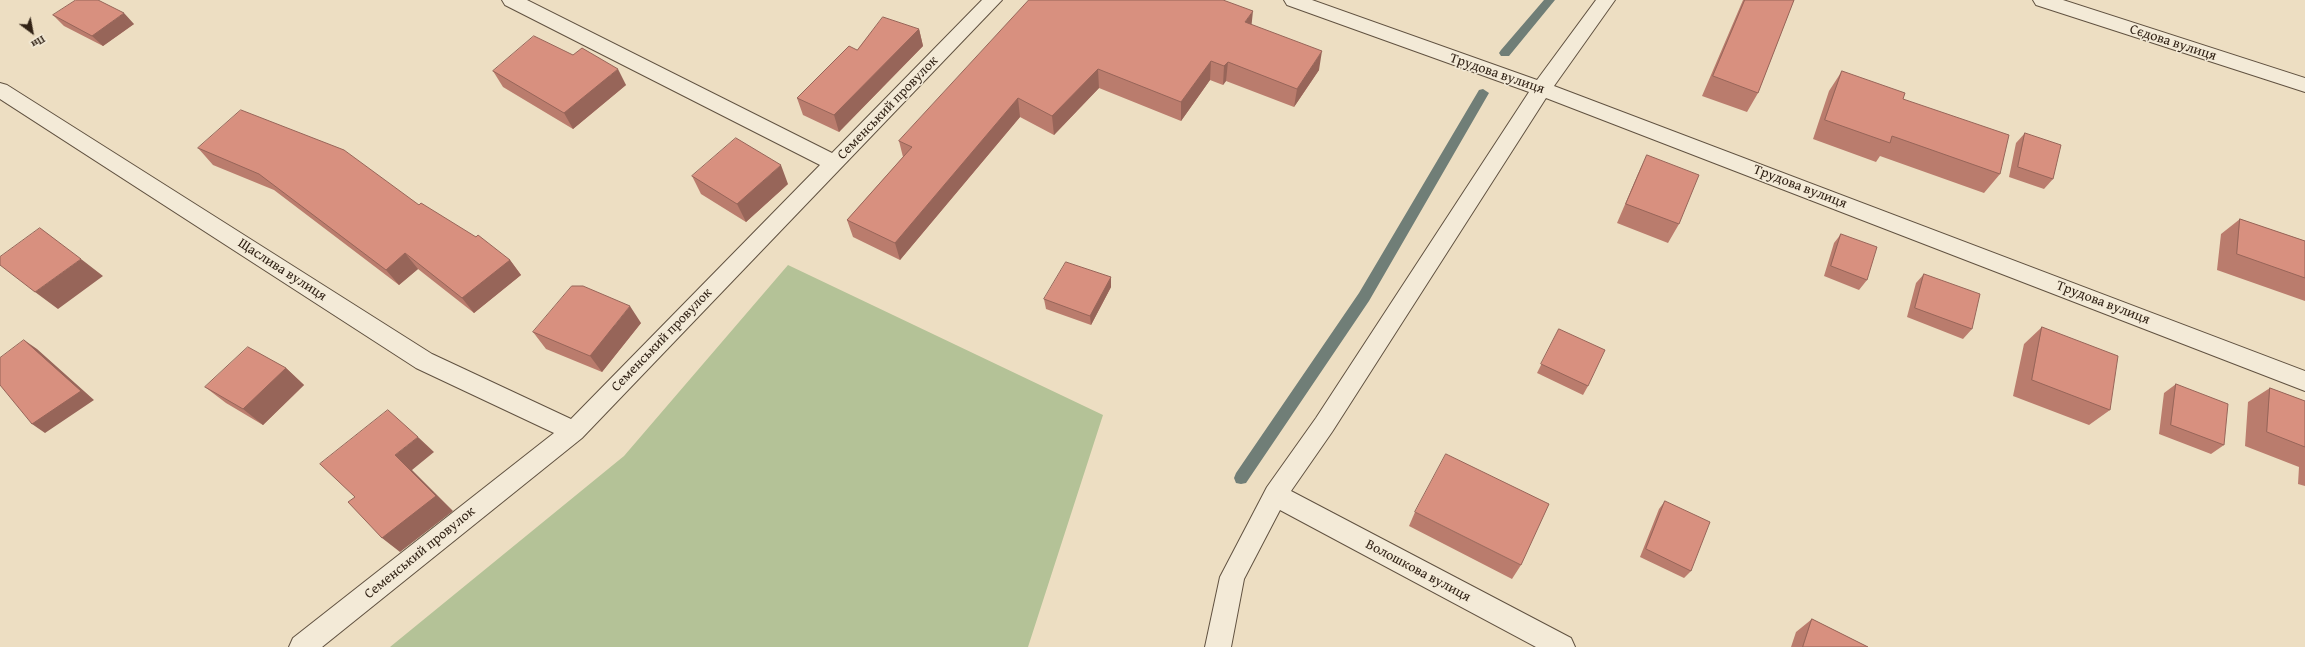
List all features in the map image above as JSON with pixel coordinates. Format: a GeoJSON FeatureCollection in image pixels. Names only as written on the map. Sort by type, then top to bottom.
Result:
{"type":"FeatureCollection","features":[{"type":"Feature","properties":{"kind":"street"},"geometry":{"type":"LineString","coordinates":[[512,0],[835,163]]}},
{"type":"Feature","properties":{"kind":"street","name":"Семенський провулок"},"geometry":{"type":"LineString","coordinates":[[302,647],[574,431],[993,0]]}},
{"type":"Feature","properties":{"kind":"street","name":"Трудова вулиця"},"geometry":{"type":"LineString","coordinates":[[1293,0],[1541,89],[2305,381]]}},
{"type":"Feature","properties":{"kind":"street"},"geometry":{"type":"LineString","coordinates":[[1218,647],[1232,577],[1275,495],[1324,425],[1541,89],[1606,0]]}},
{"type":"Feature","properties":{"kind":"street","name":"Сєдова вулиця"},"geometry":{"type":"LineString","coordinates":[[2042,0],[2305,85]]}},
{"type":"Feature","properties":{"kind":"street","name":"Щаслива вулиця"},"geometry":{"type":"LineString","coordinates":[[0,90],[424,361],[574,431]]}},
{"type":"Feature","properties":{"kind":"street","name":"Волошкова вулиця"},"geometry":{"type":"LineString","coordinates":[[1275,495],[1562,647]]}},
{"type":"Feature","properties":{"kind":"green space"},"geometry":{"type":"Polygon","coordinates":[[[788,265],[1103,415],[1028,647],[390,647],[624,456],[788,265]]]}},
{"type":"Feature","properties":{"kind":"building"},"geometry":{"type":"Polygon","coordinates":[[[76,0],[98,0],[124,13],[92,36],[53,15],[76,0]]]}},
{"type":"Feature","properties":{"kind":"building"},"geometry":{"type":"Polygon","coordinates":[[[1029,0],[1223,0],[1253,11],[1245,22],[1322,51],[1297,89],[1228,62],[1224,66],[1211,61],[1181,102],[1098,69],[1052,116],[1018,98],[895,243],[847,220],[912,147],[899,141],[1029,0]]]}},
{"type":"Feature","properties":{"kind":"building"},"geometry":{"type":"Polygon","coordinates":[[[1745,0],[1794,0],[1758,93],[1713,76],[1745,0]]]}},
{"type":"Feature","properties":{"kind":"building"},"geometry":{"type":"Polygon","coordinates":[[[883,17],[919,29],[834,115],[797,98],[849,46],[857,50],[883,17]]]}},
{"type":"Feature","properties":{"kind":"building"},"geometry":{"type":"Polygon","coordinates":[[[534,36],[573,55],[582,48],[618,69],[564,113],[493,71],[534,36]]]}},
{"type":"Feature","properties":{"kind":"building"},"geometry":{"type":"Polygon","coordinates":[[[1842,71],[1905,93],[1903,99],[2009,135],[2000,174],[1892,136],[1890,143],[1825,120],[1842,71]]]}},
{"type":"Feature","properties":{"kind":"building"},"geometry":{"type":"Polygon","coordinates":[[[241,110],[344,150],[419,205],[421,203],[476,237],[478,235],[510,260],[462,298],[405,253],[386,270],[259,174],[198,148],[241,110]]]}},
{"type":"Feature","properties":{"kind":"building"},"geometry":{"type":"Polygon","coordinates":[[[2025,133],[2061,145],[2053,179],[2018,167],[2025,133]]]}},
{"type":"Feature","properties":{"kind":"building"},"geometry":{"type":"Polygon","coordinates":[[[736,138],[781,165],[737,204],[692,176],[736,138]]]}},
{"type":"Feature","properties":{"kind":"building"},"geometry":{"type":"Polygon","coordinates":[[[1647,155],[1699,175],[1679,224],[1626,204],[1647,155]]]}},
{"type":"Feature","properties":{"kind":"building"},"geometry":{"type":"Polygon","coordinates":[[[2240,219],[2305,241],[2305,278],[2237,254],[2240,219]]]}},
{"type":"Feature","properties":{"kind":"building"},"geometry":{"type":"Polygon","coordinates":[[[40,228],[81,259],[35,292],[0,265],[0,257],[40,228]]]}},
{"type":"Feature","properties":{"kind":"building"},"geometry":{"type":"Polygon","coordinates":[[[1841,234],[1877,247],[1867,280],[1831,266],[1841,234]]]}},
{"type":"Feature","properties":{"kind":"building"},"geometry":{"type":"Polygon","coordinates":[[[1066,262],[1111,277],[1090,316],[1044,299],[1066,262]]]}},
{"type":"Feature","properties":{"kind":"building"},"geometry":{"type":"Polygon","coordinates":[[[1924,274],[1980,294],[1972,329],[1915,308],[1924,274]]]}},
{"type":"Feature","properties":{"kind":"building"},"geometry":{"type":"Polygon","coordinates":[[[572,286],[583,286],[630,306],[590,356],[533,332],[572,286]]]}},
{"type":"Feature","properties":{"kind":"building"},"geometry":{"type":"Polygon","coordinates":[[[2042,327],[2118,356],[2110,410],[2032,380],[2042,327]]]}},
{"type":"Feature","properties":{"kind":"building"},"geometry":{"type":"Polygon","coordinates":[[[1559,329],[1605,350],[1588,386],[1541,364],[1559,329]]]}},
{"type":"Feature","properties":{"kind":"building"},"geometry":{"type":"Polygon","coordinates":[[[24,340],[81,391],[32,424],[0,385],[0,358],[24,340]]]}},
{"type":"Feature","properties":{"kind":"building"},"geometry":{"type":"Polygon","coordinates":[[[248,347],[286,368],[243,409],[205,387],[248,347]]]}},
{"type":"Feature","properties":{"kind":"building"},"geometry":{"type":"Polygon","coordinates":[[[2176,384],[2228,404],[2224,445],[2171,425],[2176,384]]]}},
{"type":"Feature","properties":{"kind":"building"},"geometry":{"type":"Polygon","coordinates":[[[2270,388],[2305,401],[2305,447],[2267,432],[2270,388]]]}},
{"type":"Feature","properties":{"kind":"building"},"geometry":{"type":"Polygon","coordinates":[[[388,410],[418,437],[395,455],[436,496],[382,538],[348,502],[355,497],[320,464],[388,410]]]}},
{"type":"Feature","properties":{"kind":"building"},"geometry":{"type":"Polygon","coordinates":[[[1446,454],[1549,504],[1521,565],[1415,512],[1446,454]]]}},
{"type":"Feature","properties":{"kind":"building"},"geometry":{"type":"Polygon","coordinates":[[[1665,501],[1710,522],[1691,571],[1646,549],[1665,501]]]}},
{"type":"Feature","properties":{"kind":"building"},"geometry":{"type":"Polygon","coordinates":[[[1812,619],[1868,647],[1803,647],[1812,619]]]}},
{"type":"Feature","properties":{"kind":"waterway"},"geometry":{"type":"LineString","coordinates":[[1505,53],[1550,0]]}},
{"type":"Feature","properties":{"kind":"waterway"},"geometry":{"type":"LineString","coordinates":[[1241,478],[1364,297],[1483,93]]}}]}
